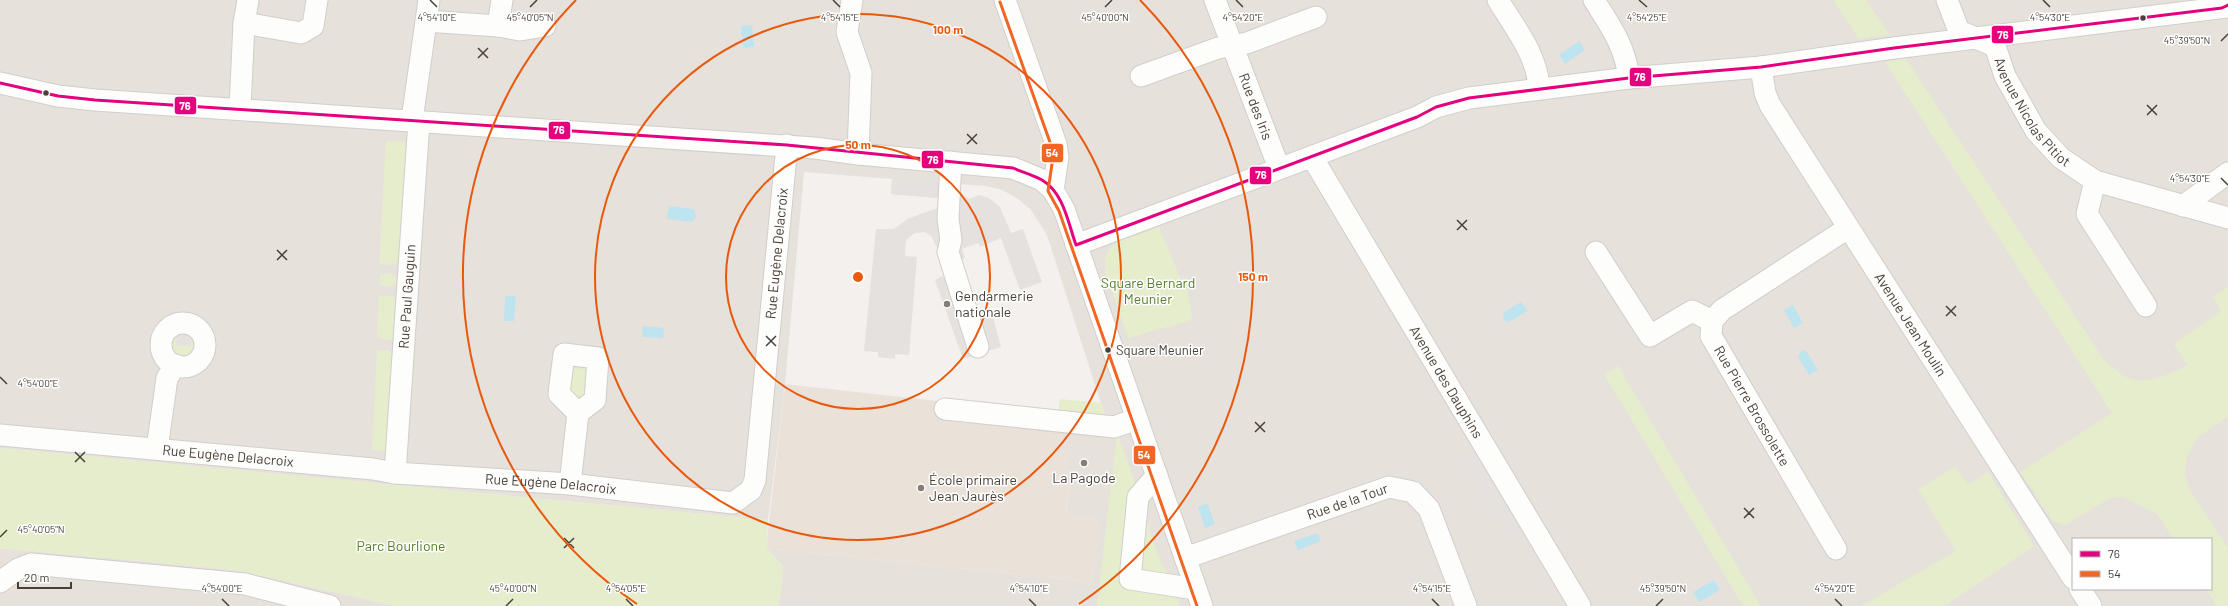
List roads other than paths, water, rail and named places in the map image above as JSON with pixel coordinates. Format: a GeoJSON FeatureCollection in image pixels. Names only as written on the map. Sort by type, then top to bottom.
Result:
{"type":"FeatureCollection","features":[{"type":"Feature","properties":{"kind":"street"},"geometry":{"type":"LineString","coordinates":[[240,108],[244,23],[248,0]]}},
{"type":"Feature","properties":{"kind":"street"},"geometry":{"type":"LineString","coordinates":[[244,23],[301,33],[313,26],[317,0]]}},
{"type":"Feature","properties":{"kind":"street","name":"Rue Paul Gauguin"},"geometry":{"type":"LineString","coordinates":[[395,473],[415,120],[429,0]]}},
{"type":"Feature","properties":{"kind":"street"},"geometry":{"type":"LineString","coordinates":[[498,26],[502,0]]}},
{"type":"Feature","properties":{"kind":"street"},"geometry":{"type":"LineString","coordinates":[[852,0],[847,32],[861,73],[858,154]]}},
{"type":"Feature","properties":{"kind":"street"},"geometry":{"type":"LineString","coordinates":[[1005,0],[1056,144],[1058,157],[1053,190]]}},
{"type":"Feature","properties":{"kind":"street","name":"Rue des Iris"},"geometry":{"type":"LineString","coordinates":[[1215,0],[1279,168]]}},
{"type":"Feature","properties":{"kind":"street"},"geometry":{"type":"LineString","coordinates":[[1498,0],[1532,57],[1538,79],[1538,89]]}},
{"type":"Feature","properties":{"kind":"street"},"geometry":{"type":"LineString","coordinates":[[1594,0],[1615,33],[1624,52],[1627,59],[1629,78]]}},
{"type":"Feature","properties":{"kind":"street","name":"Avenue Nicolas Pitiot"},"geometry":{"type":"LineString","coordinates":[[1946,0],[1959,31],[1995,46],[2005,76],[2036,131],[2061,158],[2095,181],[2228,218]]}},
{"type":"Feature","properties":{"kind":"street"},"geometry":{"type":"LineString","coordinates":[[1076,245],[1417,117],[1436,107],[1469,98],[1629,78],[1761,67],[2226,7]]}},
{"type":"Feature","properties":{"kind":"street"},"geometry":{"type":"LineString","coordinates":[[1142,76],[1218,48],[1247,43],[1316,17]]}},
{"type":"Feature","properties":{"kind":"street"},"geometry":{"type":"LineString","coordinates":[[426,21],[498,26],[520,30],[544,26]]}},
{"type":"Feature","properties":{"kind":"street","name":"Avenue Jean Moulin"},"geometry":{"type":"LineString","coordinates":[[1761,67],[1765,93],[1770,105],[2072,576]]}},
{"type":"Feature","properties":{"kind":"street"},"geometry":{"type":"LineString","coordinates":[[0,83],[58,96],[787,145],[858,154],[1013,168],[1042,180],[1053,190],[1064,209],[1199,598]]}},
{"type":"Feature","properties":{"kind":"street","name":"Rue Eugène Delacroix"},"geometry":{"type":"LineString","coordinates":[[0,435],[373,469],[395,473],[570,484],[721,503],[733,503],[751,490],[755,480],[787,145]]}},
{"type":"Feature","properties":{"kind":"street","name":"Avenue des Dauphins"},"geometry":{"type":"LineString","coordinates":[[1312,157],[1580,606]]}},
{"type":"Feature","properties":{"kind":"street"},"geometry":{"type":"LineString","coordinates":[[951,162],[948,220],[951,240],[948,252],[978,347]]}},
{"type":"Feature","properties":{"kind":"street"},"geometry":{"type":"LineString","coordinates":[[2183,206],[2228,173]]}},
{"type":"Feature","properties":{"kind":"street"},"geometry":{"type":"LineString","coordinates":[[2095,181],[2087,214],[2146,306]]}},
{"type":"Feature","properties":{"kind":"street"},"geometry":{"type":"LineString","coordinates":[[1596,252],[1650,336],[1692,310],[1712,321],[1722,310],[1848,228]]}},
{"type":"Feature","properties":{"kind":"street","name":"Rue Pierre Brossolette"},"geometry":{"type":"LineString","coordinates":[[1712,321],[1711,336],[1836,549]]}},
{"type":"Feature","properties":{"kind":"street"},"geometry":{"type":"LineString","coordinates":[[157,449],[167,378],[176,366]]}},
{"type":"Feature","properties":{"kind":"street"},"geometry":{"type":"LineString","coordinates":[[945,409],[1114,427],[1137,419]]}},
{"type":"Feature","properties":{"kind":"street"},"geometry":{"type":"LineString","coordinates":[[570,484],[578,413]]}},
{"type":"Feature","properties":{"kind":"street"},"geometry":{"type":"LineString","coordinates":[[1157,475],[1138,496],[1130,580],[1199,598]]}},
{"type":"Feature","properties":{"kind":"street","name":"Rue de la Tour"},"geometry":{"type":"LineString","coordinates":[[1185,558],[1389,487],[1413,492],[1430,509],[1466,606]]}},
{"type":"Feature","properties":{"kind":"street"},"geometry":{"type":"LineString","coordinates":[[0,582],[18,569],[31,564],[245,584],[330,606]]}},
{"type":"Feature","properties":{"kind":"street"},"geometry":{"type":"LineString","coordinates":[[2081,590],[2091,606]]}},
{"type":"Feature","properties":{"kind":"water"},"geometry":{"type":"Polygon","coordinates":[[[752,25],[754,47],[743,48],[741,26],[752,25]]]}},
{"type":"Feature","properties":{"kind":"water"},"geometry":{"type":"Polygon","coordinates":[[[1579,41],[1585,50],[1565,64],[1559,55],[1579,41]]]}},
{"type":"Feature","properties":{"kind":"water"},"geometry":{"type":"Polygon","coordinates":[[[669,206],[693,209],[697,216],[691,222],[667,219],[669,206]]]}},
{"type":"Feature","properties":{"kind":"water"},"geometry":{"type":"Polygon","coordinates":[[[505,296],[516,296],[514,321],[504,321],[505,296]]]}},
{"type":"Feature","properties":{"kind":"water"},"geometry":{"type":"Polygon","coordinates":[[[1521,302],[1528,311],[1509,322],[1503,320],[1504,312],[1521,302]]]}},
{"type":"Feature","properties":{"kind":"water"},"geometry":{"type":"Polygon","coordinates":[[[1793,305],[1803,323],[1794,328],[1784,310],[1793,305]]]}},
{"type":"Feature","properties":{"kind":"water"},"geometry":{"type":"Polygon","coordinates":[[[643,326],[664,328],[663,338],[642,337],[643,326]]]}},
{"type":"Feature","properties":{"kind":"water"},"geometry":{"type":"Polygon","coordinates":[[[1802,350],[1807,352],[1818,370],[1809,375],[1798,357],[1802,350]]]}},
{"type":"Feature","properties":{"kind":"water"},"geometry":{"type":"Polygon","coordinates":[[[1207,503],[1215,524],[1205,528],[1198,507],[1207,503]]]}},
{"type":"Feature","properties":{"kind":"water"},"geometry":{"type":"Polygon","coordinates":[[[1318,534],[1321,541],[1298,550],[1294,541],[1318,534]]]}},
{"type":"Feature","properties":{"kind":"water"},"geometry":{"type":"Polygon","coordinates":[[[1714,580],[1720,590],[1699,602],[1693,592],[1714,580]]]}},
{"type":"Feature","properties":{"kind":"place","name":"Gendarmerie nationale"},"geometry":{"type":"Point","coordinates":[947,304]}},
{"type":"Feature","properties":{"kind":"place","name":"Square Meunier"},"geometry":{"type":"Point","coordinates":[1108,350]}},
{"type":"Feature","properties":{"kind":"place","name":"La Pagode"},"geometry":{"type":"Point","coordinates":[1084,463]}},
{"type":"Feature","properties":{"kind":"place","name":"École primaire Jean Jaurès"},"geometry":{"type":"Point","coordinates":[921,488]}},
{"type":"Feature","properties":{"kind":"park label","name":"Square Bernard Meunier"},"geometry":{"type":"Point","coordinates":[1148,292]}},
{"type":"Feature","properties":{"kind":"park label","name":"Parc Bourlione"},"geometry":{"type":"Point","coordinates":[401,546]}}]}
